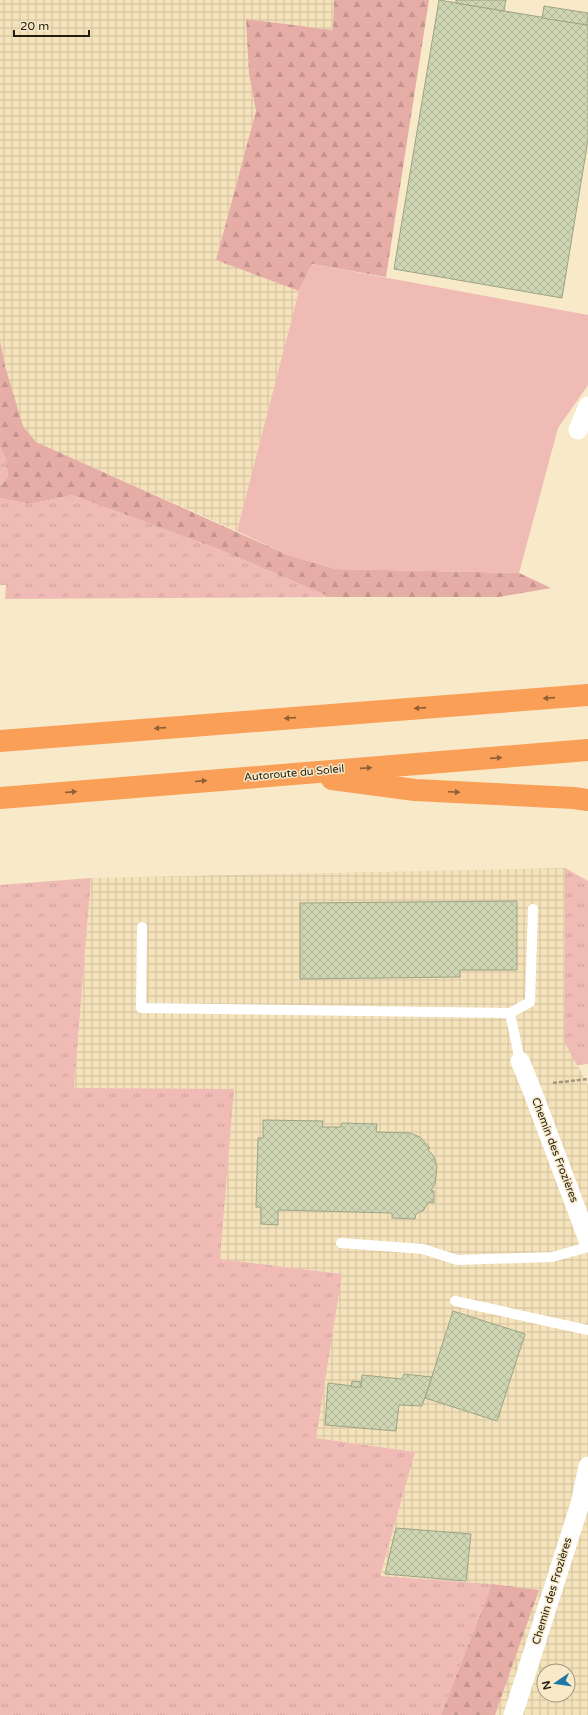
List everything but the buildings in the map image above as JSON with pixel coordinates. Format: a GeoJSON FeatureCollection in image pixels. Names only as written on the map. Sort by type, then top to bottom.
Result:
{"type":"FeatureCollection","features":[{"type":"Feature","properties":{"kind":"highway"},"geometry":{"type":"LineString","coordinates":[[0,741],[588,695]]}},
{"type":"Feature","properties":{"kind":"highway","name":"Autoroute du Soleil"},"geometry":{"type":"LineString","coordinates":[[0,798],[588,750]]}},
{"type":"Feature","properties":{"kind":"highway"},"geometry":{"type":"LineString","coordinates":[[286,774],[415,790],[588,800]]}},
{"type":"Feature","properties":{"kind":"street"},"geometry":{"type":"LineString","coordinates":[[578,430],[588,406]]}},
{"type":"Feature","properties":{"kind":"street","name":"Chemin des Frozières"},"geometry":{"type":"LineString","coordinates":[[520,1061],[588,1240]]}},
{"type":"Feature","properties":{"kind":"street","name":"Chemin des Frozières"},"geometry":{"type":"LineString","coordinates":[[513,1715],[583,1509],[588,1466]]}},
{"type":"Feature","properties":{"kind":"lane"},"geometry":{"type":"LineString","coordinates":[[142,927],[141,1008],[510,1013],[530,1002],[533,909]]}},
{"type":"Feature","properties":{"kind":"lane"},"geometry":{"type":"LineString","coordinates":[[510,1013],[520,1061]]}},
{"type":"Feature","properties":{"kind":"lane"},"geometry":{"type":"LineString","coordinates":[[341,1243],[422,1249],[457,1260],[552,1257],[588,1247]]}},
{"type":"Feature","properties":{"kind":"lane"},"geometry":{"type":"LineString","coordinates":[[456,1301],[588,1330]]}},
{"type":"Feature","properties":{"kind":"path"},"geometry":{"type":"LineString","coordinates":[[530,1085],[588,1079]]}},
{"type":"Feature","properties":{"kind":"shaded area"},"geometry":{"type":"Polygon","coordinates":[[[0,0],[334,0],[334,30],[246,19],[249,74],[256,110],[216,260],[299,291],[237,531],[36,442],[23,426],[5,366],[0,341],[0,0]]]}},
{"type":"Feature","properties":{"kind":"shaded area"},"geometry":{"type":"Polygon","coordinates":[[[565,868],[564,1040],[588,1085],[588,1715],[495,1715],[539,1590],[492,1584],[380,1576],[415,1452],[316,1438],[341,1274],[220,1259],[234,1089],[74,1089],[91,878],[565,868]]]}},
{"type":"Feature","properties":{"kind":"green space"},"geometry":{"type":"Polygon","coordinates":[[[334,0],[429,0],[386,277],[312,264],[299,291],[216,260],[256,111],[249,74],[246,19],[333,30],[334,0]]]}},
{"type":"Feature","properties":{"kind":"green space"},"geometry":{"type":"Polygon","coordinates":[[[312,264],[588,315],[588,385],[558,428],[519,573],[336,569],[288,555],[237,531],[299,291],[312,264]]]}},
{"type":"Feature","properties":{"kind":"green space"},"geometry":{"type":"Polygon","coordinates":[[[0,341],[5,366],[23,426],[36,442],[288,555],[336,569],[519,573],[551,588],[499,597],[330,597],[221,550],[72,495],[30,504],[0,498],[0,485],[8,477],[6,459],[0,447],[0,341]]]}},
{"type":"Feature","properties":{"kind":"green space"},"geometry":{"type":"Polygon","coordinates":[[[0,447],[6,459],[8,477],[0,485],[0,447]]]}},
{"type":"Feature","properties":{"kind":"green space"},"geometry":{"type":"Polygon","coordinates":[[[72,495],[221,550],[330,597],[5,599],[6,585],[0,585],[0,498],[30,504],[72,495]]]}},
{"type":"Feature","properties":{"kind":"green space"},"geometry":{"type":"Polygon","coordinates":[[[565,868],[588,881],[588,1064],[577,1065],[564,1041],[565,868]]]}},
{"type":"Feature","properties":{"kind":"green space"},"geometry":{"type":"Polygon","coordinates":[[[91,878],[74,1088],[234,1089],[220,1259],[342,1274],[316,1438],[415,1452],[380,1576],[492,1584],[441,1715],[0,1715],[0,885],[91,878]]]}},
{"type":"Feature","properties":{"kind":"green space"},"geometry":{"type":"Polygon","coordinates":[[[492,1584],[539,1590],[495,1715],[441,1715],[492,1584]]]}}]}
